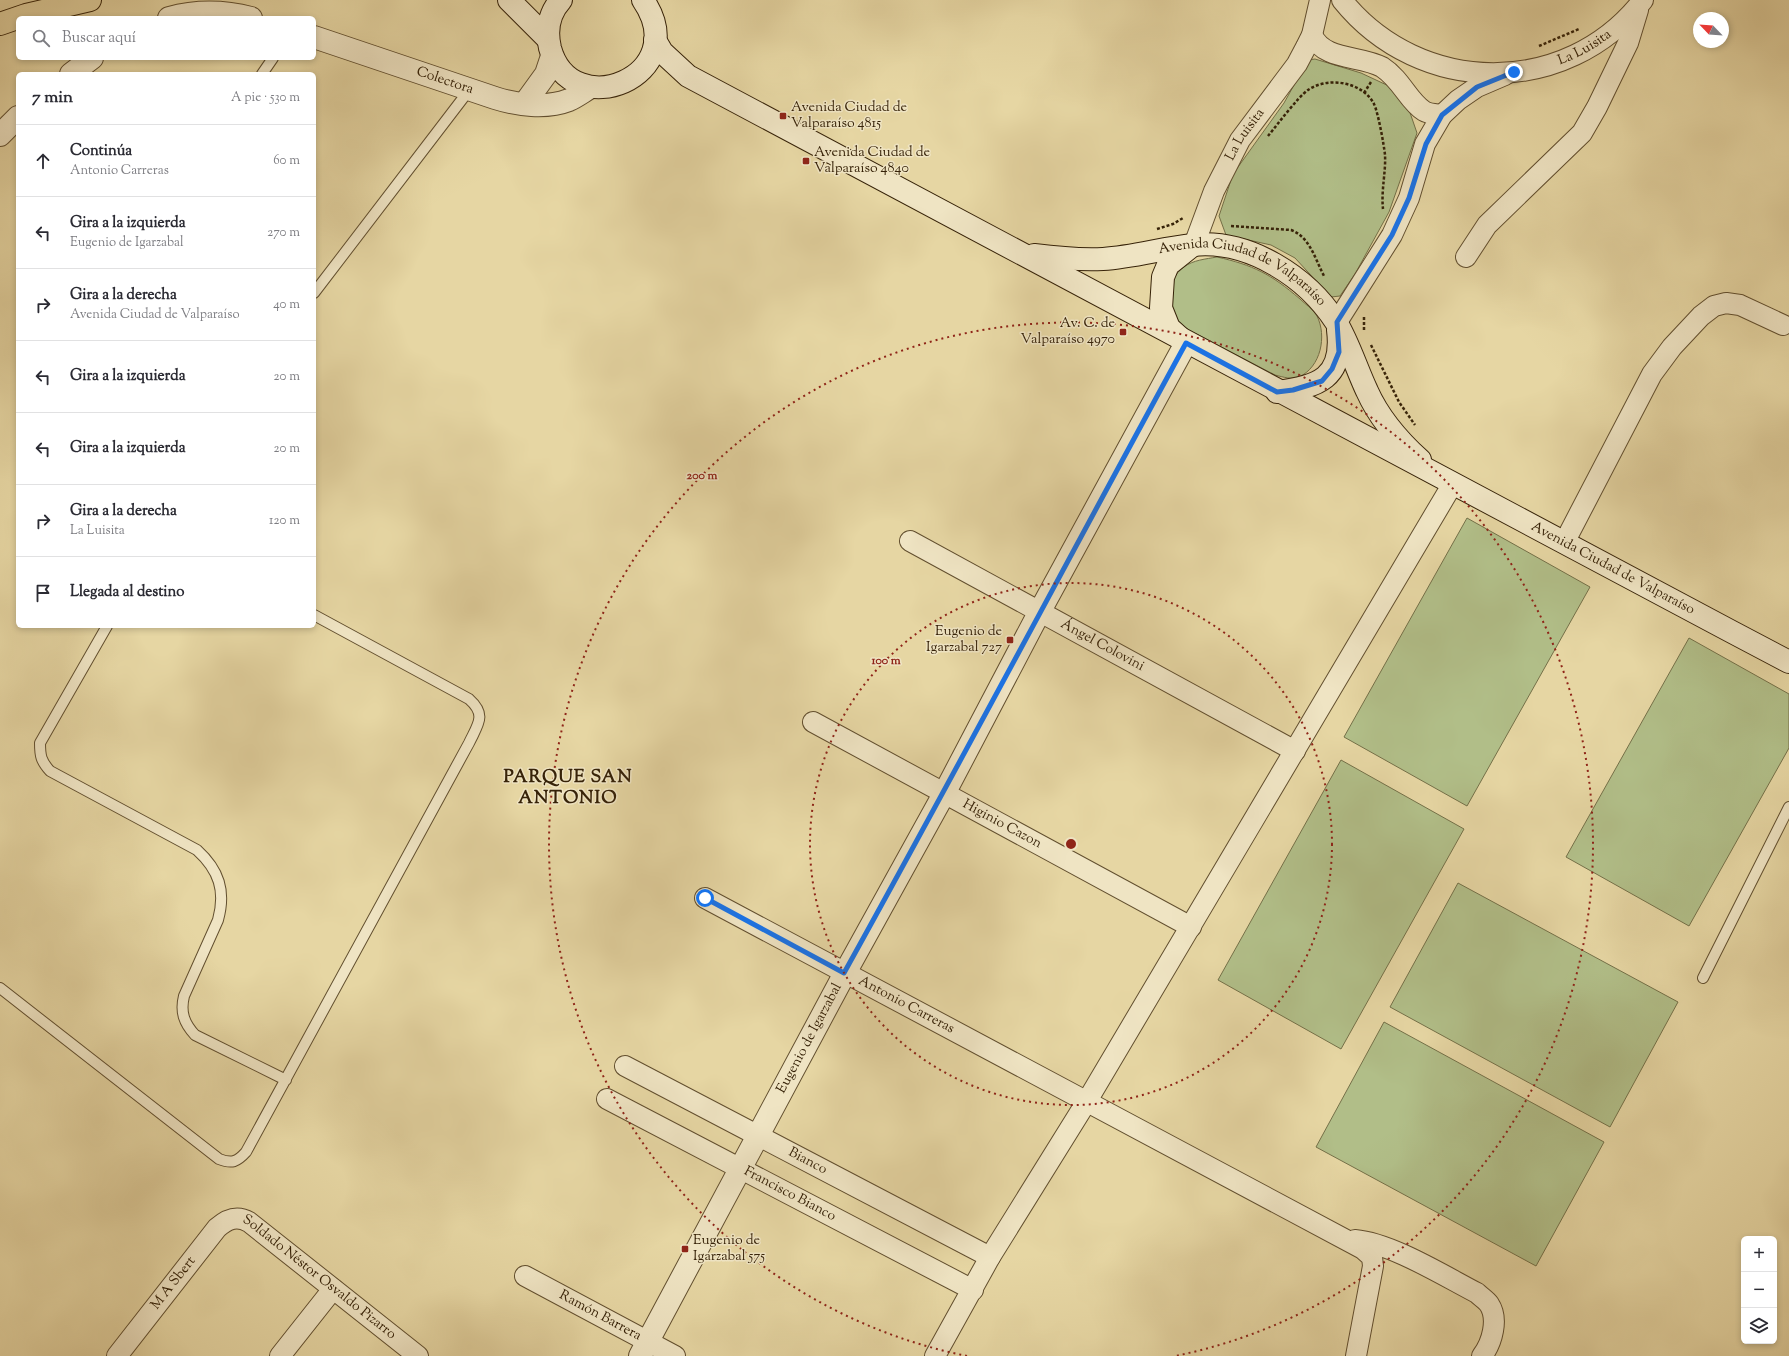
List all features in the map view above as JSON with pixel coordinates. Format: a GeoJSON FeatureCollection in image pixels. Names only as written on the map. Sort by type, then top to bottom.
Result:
{"type":"FeatureCollection","features":[{"type":"Feature","properties":{"kind":"highway"},"geometry":{"type":"LineString","coordinates":[[23,16],[90,0]]}},
{"type":"Feature","properties":{"kind":"highway"},"geometry":{"type":"LineString","coordinates":[[0,24],[16,18]]}},
{"type":"Feature","properties":{"kind":"main road"},"geometry":{"type":"LineString","coordinates":[[509,0],[550,48],[561,70],[575,81],[591,87],[608,88],[624,83],[638,74],[650,58],[655,40],[655,27],[650,11],[643,0]]}},
{"type":"Feature","properties":{"kind":"main road"},"geometry":{"type":"LineString","coordinates":[[525,103],[543,79],[550,48],[549,22],[555,6],[561,0]]}},
{"type":"Feature","properties":{"kind":"main road"},"geometry":{"type":"LineString","coordinates":[[176,16],[183,14],[215,13],[236,16]]}},
{"type":"Feature","properties":{"kind":"main road","name":"Colectora"},"geometry":{"type":"LineString","coordinates":[[316,38],[505,101],[551,105],[569,100],[591,87]]}},
{"type":"Feature","properties":{"kind":"main road","name":"Avenida Ciudad de Valparaíso"},"geometry":{"type":"LineString","coordinates":[[655,40],[662,52],[688,76],[1023,254],[1444,481],[1789,662]]}},
{"type":"Feature","properties":{"kind":"main road"},"geometry":{"type":"LineString","coordinates":[[74,72],[89,60]]}},
{"type":"Feature","properties":{"kind":"main road","name":"Avenida Ciudad de Valparaíso"},"geometry":{"type":"LineString","coordinates":[[638,74],[667,72],[688,76]]}},
{"type":"Feature","properties":{"kind":"main road"},"geometry":{"type":"LineString","coordinates":[[0,135],[16,119]]}},
{"type":"Feature","properties":{"kind":"main road"},"geometry":{"type":"LineString","coordinates":[[1186,343],[1169,328],[1161,308],[1161,290],[1163,277],[1168,265],[1194,245]]}},
{"type":"Feature","properties":{"kind":"main road","name":"Avenida Ciudad de Valparaíso"},"geometry":{"type":"LineString","coordinates":[[1023,254],[1070,259],[1104,259],[1194,245],[1219,246],[1249,252],[1274,264],[1303,284],[1319,300],[1337,322],[1368,393],[1380,415],[1401,442],[1444,481]]}},
{"type":"Feature","properties":{"kind":"main road"},"geometry":{"type":"LineString","coordinates":[[1277,392],[1293,390],[1322,381],[1332,369],[1339,352],[1337,322]]}},
{"type":"Feature","properties":{"kind":"main road","name":"Eugenio de Igarzabal"},"geometry":{"type":"LineString","coordinates":[[644,1349],[742,1168],[844,973],[945,792],[1040,611],[1186,343]]}},
{"type":"Feature","properties":{"kind":"street","name":"La Luisita"},"geometry":{"type":"LineString","coordinates":[[1347,5],[1383,38],[1399,49],[1419,58],[1446,66],[1489,73],[1533,70],[1557,64],[1578,55],[1599,43],[1618,28],[1642,1]]}},
{"type":"Feature","properties":{"kind":"street"},"geometry":{"type":"LineString","coordinates":[[1466,257],[1487,225],[1582,133],[1597,107],[1628,43],[1642,1]]}},
{"type":"Feature","properties":{"kind":"street"},"geometry":{"type":"LineString","coordinates":[[1347,5],[1334,6],[1325,9],[1316,17],[1315,41],[1330,52],[1370,62],[1380,67],[1393,75],[1418,106],[1425,112],[1442,115]]}},
{"type":"Feature","properties":{"kind":"street","name":"La Luisita"},"geometry":{"type":"LineString","coordinates":[[1194,245],[1224,169],[1243,135],[1297,64],[1316,17]]}},
{"type":"Feature","properties":{"kind":"street"},"geometry":{"type":"LineString","coordinates":[[1446,66],[1454,74],[1459,84],[1460,92],[1458,100]]}},
{"type":"Feature","properties":{"kind":"street","name":"La Luisita"},"geometry":{"type":"LineString","coordinates":[[1337,322],[1393,233],[1409,198],[1426,144],[1442,115],[1458,100],[1477,87],[1514,72]]}},
{"type":"Feature","properties":{"kind":"street"},"geometry":{"type":"LineString","coordinates":[[1564,543],[1652,374],[1672,347],[1701,316],[1714,306],[1726,303],[1740,305],[1783,325]]}},
{"type":"Feature","properties":{"kind":"street"},"geometry":{"type":"LineString","coordinates":[[935,1356],[990,1257],[1087,1101],[1295,751],[1444,481]]}},
{"type":"Feature","properties":{"kind":"street","name":"Ángel Colovini"},"geometry":{"type":"LineString","coordinates":[[910,541],[1295,751]]}},
{"type":"Feature","properties":{"kind":"street","name":"Higinio Cazon"},"geometry":{"type":"LineString","coordinates":[[813,722],[945,792],[1191,927]]}},
{"type":"Feature","properties":{"kind":"street","name":"Antonio Carreras"},"geometry":{"type":"LineString","coordinates":[[705,898],[1363,1249],[1372,1257],[1374,1266],[1356,1356]]}},
{"type":"Feature","properties":{"kind":"street","name":"Bianco"},"geometry":{"type":"LineString","coordinates":[[625,1066],[990,1257]]}},
{"type":"Feature","properties":{"kind":"street","name":"Francisco Bianco"},"geometry":{"type":"LineString","coordinates":[[606,1099],[742,1168],[973,1290]]}},
{"type":"Feature","properties":{"kind":"street","name":"Soldado Néstor Osvaldo Pizarro"},"geometry":{"type":"LineString","coordinates":[[236,1218],[249,1222],[418,1356]]}},
{"type":"Feature","properties":{"kind":"street","name":"M A Sbert"},"geometry":{"type":"LineString","coordinates":[[117,1356],[217,1228],[225,1221],[236,1218]]}},
{"type":"Feature","properties":{"kind":"street"},"geometry":{"type":"LineString","coordinates":[[1347,1240],[1368,1241],[1388,1248],[1477,1293],[1489,1304],[1494,1318],[1492,1336],[1482,1356]]}},
{"type":"Feature","properties":{"kind":"street","name":"Ramón Barrera"},"geometry":{"type":"LineString","coordinates":[[525,1276],[644,1349],[675,1356]]}},
{"type":"Feature","properties":{"kind":"street"},"geometry":{"type":"LineString","coordinates":[[280,1356],[333,1289]]}},
{"type":"Feature","properties":{"kind":"lane"},"geometry":{"type":"LineString","coordinates":[[263,72],[272,60]]}},
{"type":"Feature","properties":{"kind":"lane"},"geometry":{"type":"LineString","coordinates":[[316,290],[470,89]]}},
{"type":"Feature","properties":{"kind":"lane"},"geometry":{"type":"LineString","coordinates":[[0,988],[219,1159],[229,1162],[240,1158],[246,1152],[469,743],[478,724],[480,713],[477,706],[469,700],[316,616]]}},
{"type":"Feature","properties":{"kind":"lane"},"geometry":{"type":"LineString","coordinates":[[106,628],[40,743],[42,763],[50,771],[197,850],[210,862],[217,877],[221,899],[221,911],[184,996],[182,1005],[183,1016],[189,1028],[195,1035],[286,1080]]}},
{"type":"Feature","properties":{"kind":"lane"},"geometry":{"type":"LineString","coordinates":[[1703,978],[1789,807]]}},
{"type":"Feature","properties":{"kind":"path"},"geometry":{"type":"LineString","coordinates":[[1533,48],[1584,26]]}},
{"type":"Feature","properties":{"kind":"path"},"geometry":{"type":"LineString","coordinates":[[1243,135],[1264,141],[1307,90],[1322,82],[1337,82],[1368,95],[1375,105],[1385,155],[1382,185],[1383,211],[1379,220],[1393,233]]}},
{"type":"Feature","properties":{"kind":"path"},"geometry":{"type":"LineString","coordinates":[[1154,230],[1182,220],[1187,214],[1215,224],[1290,230],[1304,237],[1324,277]]}},
{"type":"Feature","properties":{"kind":"path"},"geometry":{"type":"LineString","coordinates":[[1366,310],[1364,330],[1367,336]]}},
{"type":"Feature","properties":{"kind":"path"},"geometry":{"type":"LineString","coordinates":[[1370,343],[1399,402],[1419,431]]}},
{"type":"Feature","properties":{"kind":"green space"},"geometry":{"type":"Polygon","coordinates":[[[1315,59],[1361,73],[1391,87],[1407,104],[1417,133],[1389,212],[1355,274],[1340,296],[1331,297],[1295,258],[1271,245],[1226,235],[1219,216],[1233,174],[1284,103],[1308,60],[1315,59]]]}},
{"type":"Feature","properties":{"kind":"green space"},"geometry":{"type":"Polygon","coordinates":[[[1217,257],[1241,263],[1270,277],[1290,290],[1315,313],[1320,324],[1322,341],[1317,359],[1306,372],[1299,377],[1293,378],[1275,375],[1185,328],[1174,317],[1170,308],[1169,297],[1171,285],[1176,275],[1180,270],[1191,263],[1217,257]]]}},
{"type":"Feature","properties":{"kind":"green space"},"geometry":{"type":"Polygon","coordinates":[[[1467,518],[1590,587],[1467,806],[1344,737],[1467,518]]]}},
{"type":"Feature","properties":{"kind":"green space"},"geometry":{"type":"Polygon","coordinates":[[[1689,638],[1789,694],[1789,748],[1689,926],[1566,857],[1689,638]]]}},
{"type":"Feature","properties":{"kind":"green space"},"geometry":{"type":"Polygon","coordinates":[[[1341,760],[1464,829],[1341,1049],[1218,980],[1341,760]]]}},
{"type":"Feature","properties":{"kind":"green space"},"geometry":{"type":"Polygon","coordinates":[[[1458,883],[1678,1002],[1610,1127],[1390,1007],[1458,883]]]}},
{"type":"Feature","properties":{"kind":"green space"},"geometry":{"type":"Polygon","coordinates":[[[1384,1022],[1604,1142],[1536,1266],[1316,1147],[1384,1022]]]}},
{"type":"Feature","properties":{"kind":"place","name":"Avenida Ciudad de Valparaíso 4815"},"geometry":{"type":"Point","coordinates":[783,116]}},
{"type":"Feature","properties":{"kind":"place","name":"Avenida Ciudad de Valparaíso 4840"},"geometry":{"type":"Point","coordinates":[806,161]}},
{"type":"Feature","properties":{"kind":"place","name":"Av. C. de Valparaíso 4970"},"geometry":{"type":"Point","coordinates":[1123,332]}},
{"type":"Feature","properties":{"kind":"place","name":"Eugenio de Igarzabal 727"},"geometry":{"type":"Point","coordinates":[1010,640]}},
{"type":"Feature","properties":{"kind":"place","name":"Eugenio de Igarzabal 575"},"geometry":{"type":"Point","coordinates":[685,1249]}},
{"type":"Feature","properties":{"kind":"district","name":"PARQUE SAN ANTONIO"},"geometry":{"type":"Point","coordinates":[568,788]}},
{"type":"Feature","properties":{"kind":"route"},"geometry":{"type":"LineString","coordinates":[[705,898],[844,973],[945,792],[1040,611],[1186,343],[1277,392],[1293,390],[1322,381],[1332,369],[1339,352],[1337,322],[1372,270],[1392,235],[1409,198],[1432,130],[1442,115],[1458,100],[1477,87],[1514,72]]}}]}
